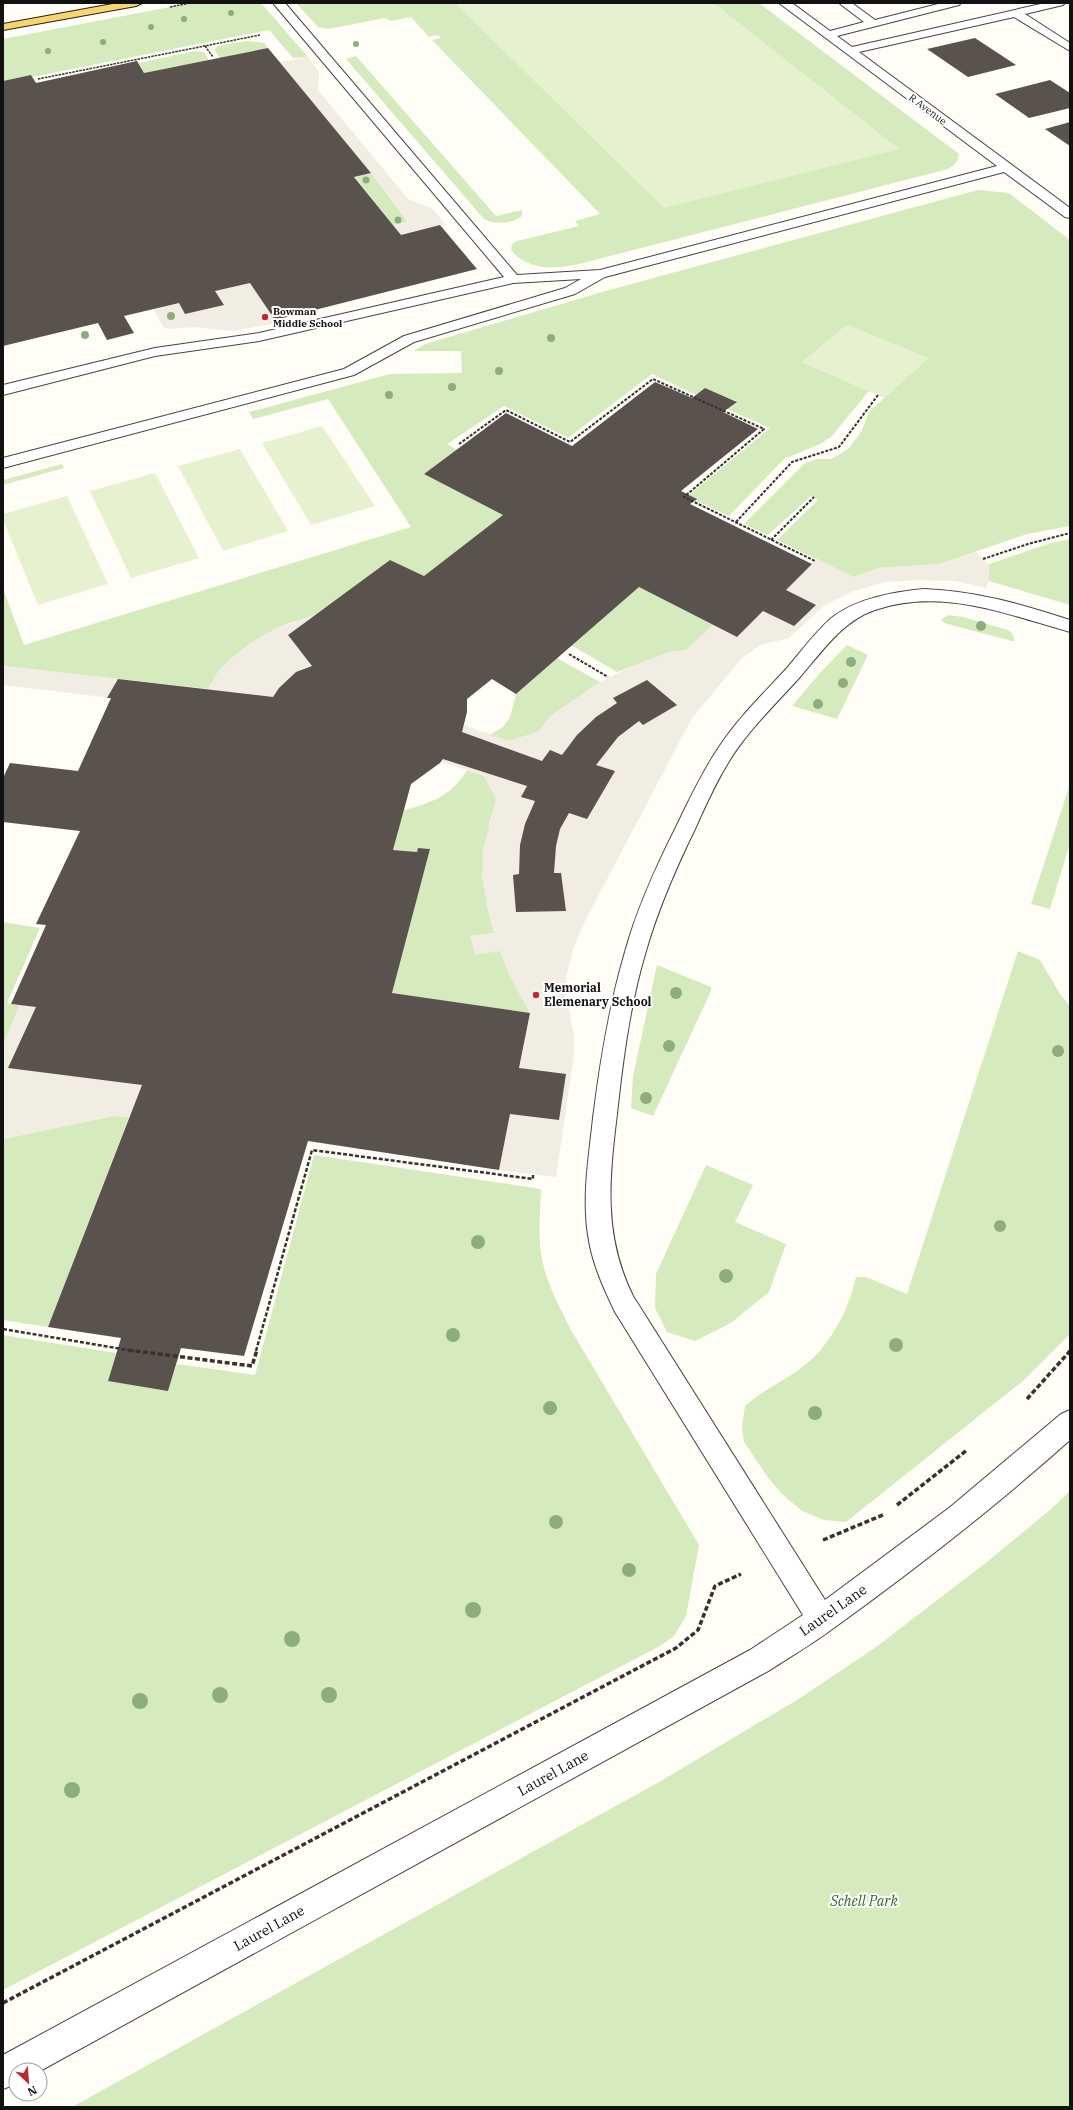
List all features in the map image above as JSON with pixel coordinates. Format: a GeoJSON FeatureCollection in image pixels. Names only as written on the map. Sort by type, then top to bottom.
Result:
{"type":"FeatureCollection","features":[{"type":"Feature","properties":{"kind":"main road"},"geometry":{"type":"LineString","coordinates":[[3,27],[136,3]]}},
{"type":"Feature","properties":{"kind":"street"},"geometry":{"type":"LineString","coordinates":[[279,3],[513,279]]}},
{"type":"Feature","properties":{"kind":"street","name":"R Avenue"},"geometry":{"type":"LineString","coordinates":[[785,3],[1070,214]]}},
{"type":"Feature","properties":{"kind":"street"},"geometry":{"type":"LineString","coordinates":[[845,3],[872,23]]}},
{"type":"Feature","properties":{"kind":"street"},"geometry":{"type":"LineString","coordinates":[[915,3],[925,10]]}},
{"type":"Feature","properties":{"kind":"street"},"geometry":{"type":"LineString","coordinates":[[827,35],[955,3]]}},
{"type":"Feature","properties":{"kind":"street"},"geometry":{"type":"LineString","coordinates":[[850,51],[1059,3]]}},
{"type":"Feature","properties":{"kind":"street"},"geometry":{"type":"LineString","coordinates":[[1016,13],[1070,48]]}},
{"type":"Feature","properties":{"kind":"street"},"geometry":{"type":"LineString","coordinates":[[3,390],[155,352],[259,337],[513,279],[600,274],[1006,168]]}},
{"type":"Feature","properties":{"kind":"street"},"geometry":{"type":"LineString","coordinates":[[3,463],[350,372],[409,339],[570,291],[600,274]]}},
{"type":"Feature","properties":{"kind":"street"},"geometry":{"type":"LineString","coordinates":[[822,1620],[624,1304],[611,1279],[600,1239],[597,1185],[609,1076],[623,1000],[643,929],[664,873],[721,757],[746,725],[839,621],[852,612],[896,598],[920,595],[948,595],[973,598],[1022,610],[1070,626]]}},
{"type":"Feature","properties":{"kind":"street","name":"Laurel Lane"},"geometry":{"type":"LineString","coordinates":[[3,2073],[760,1660],[822,1620],[972,1506],[1070,1423]]}},
{"type":"Feature","properties":{"kind":"path"},"geometry":{"type":"LineString","coordinates":[[38,79],[263,34]]}},
{"type":"Feature","properties":{"kind":"path"},"geometry":{"type":"LineString","coordinates":[[205,46],[213,57]]}},
{"type":"Feature","properties":{"kind":"path"},"geometry":{"type":"LineString","coordinates":[[459,444],[506,410],[570,442],[653,379],[764,429],[684,497],[815,561]]}},
{"type":"Feature","properties":{"kind":"path"},"geometry":{"type":"LineString","coordinates":[[736,522],[792,462],[839,447],[878,395]]}},
{"type":"Feature","properties":{"kind":"path"},"geometry":{"type":"LineString","coordinates":[[772,540],[814,497]]}},
{"type":"Feature","properties":{"kind":"path"},"geometry":{"type":"LineString","coordinates":[[983,559],[1028,544],[1070,533]]}},
{"type":"Feature","properties":{"kind":"path"},"geometry":{"type":"LineString","coordinates":[[569,654],[608,677]]}},
{"type":"Feature","properties":{"kind":"path"},"geometry":{"type":"LineString","coordinates":[[3,1329],[148,1352],[252,1366],[312,1150],[533,1179],[533,1175]]}},
{"type":"Feature","properties":{"kind":"path"},"geometry":{"type":"LineString","coordinates":[[1025,1401],[1070,1351]]}},
{"type":"Feature","properties":{"kind":"path"},"geometry":{"type":"LineString","coordinates":[[3,2003],[676,1648],[698,1630],[715,1586],[782,1556],[884,1515],[971,1446]]}},
{"type":"Feature","properties":{"kind":"green space"},"geometry":{"type":"Polygon","coordinates":[[[191,3],[261,3],[308,57],[293,58],[269,30],[32,77],[31,75],[3,81],[3,39],[191,3]]]}},
{"type":"Feature","properties":{"kind":"green space"},"geometry":{"type":"Polygon","coordinates":[[[296,3],[759,3],[959,154],[959,157],[956,163],[948,169],[583,263],[564,267],[545,267],[535,265],[518,257],[511,250],[512,244],[517,241],[579,226],[575,221],[600,214],[432,40],[441,38],[437,35],[429,37],[411,17],[391,21],[385,18],[328,29],[318,27],[296,3]]]}},
{"type":"Feature","properties":{"kind":"green space"},"geometry":{"type":"Polygon","coordinates":[[[455,3],[714,3],[899,149],[664,208],[455,3]]]}},
{"type":"Feature","properties":{"kind":"green space"},"geometry":{"type":"Polygon","coordinates":[[[247,41],[265,43],[268,48],[220,58],[214,50],[218,46],[247,41]]]}},
{"type":"Feature","properties":{"kind":"green space"},"geometry":{"type":"Polygon","coordinates":[[[195,51],[204,52],[209,60],[144,73],[139,63],[195,51]]]}},
{"type":"Feature","properties":{"kind":"green space"},"geometry":{"type":"Polygon","coordinates":[[[356,56],[496,216],[522,210],[522,216],[514,221],[503,223],[484,219],[346,59],[356,56]]]}},
{"type":"Feature","properties":{"kind":"green space"},"geometry":{"type":"Polygon","coordinates":[[[371,173],[408,222],[393,225],[355,177],[371,173]]]}},
{"type":"Feature","properties":{"kind":"green space"},"geometry":{"type":"Polygon","coordinates":[[[978,190],[1009,193],[1070,240],[1070,526],[1027,534],[940,564],[879,568],[853,577],[777,540],[818,500],[811,496],[768,535],[744,524],[804,464],[816,459],[831,459],[848,449],[861,432],[869,412],[928,358],[847,325],[802,362],[869,391],[831,437],[820,444],[784,459],[729,516],[695,500],[696,498],[689,495],[770,428],[727,409],[736,401],[705,388],[696,395],[652,374],[568,438],[504,406],[447,444],[457,450],[424,474],[503,515],[424,576],[390,560],[316,614],[287,624],[263,636],[242,650],[223,668],[208,689],[3,666],[3,589],[24,645],[411,527],[328,399],[253,419],[249,412],[390,374],[462,373],[461,351],[414,351],[425,344],[609,290],[978,190]]]}},
{"type":"Feature","properties":{"kind":"green space"},"geometry":{"type":"Polygon","coordinates":[[[847,325],[929,358],[884,398],[802,362],[847,325]]]}},
{"type":"Feature","properties":{"kind":"green space"},"geometry":{"type":"Polygon","coordinates":[[[322,426],[375,506],[311,525],[262,443],[322,426]]]}},
{"type":"Feature","properties":{"kind":"green space"},"geometry":{"type":"Polygon","coordinates":[[[240,449],[288,531],[223,551],[178,466],[240,449]]]}},
{"type":"Feature","properties":{"kind":"green space"},"geometry":{"type":"Polygon","coordinates":[[[62,464],[64,468],[3,485],[3,480],[62,464]]]}},
{"type":"Feature","properties":{"kind":"green space"},"geometry":{"type":"Polygon","coordinates":[[[155,473],[199,558],[131,578],[90,491],[155,473]]]}},
{"type":"Feature","properties":{"kind":"green space"},"geometry":{"type":"Polygon","coordinates":[[[67,496],[108,584],[38,605],[3,520],[3,514],[67,496]]]}},
{"type":"Feature","properties":{"kind":"green space"},"geometry":{"type":"Polygon","coordinates":[[[1070,539],[1070,605],[989,581],[989,564],[1051,543],[1070,539]]]}},
{"type":"Feature","properties":{"kind":"green space"},"geometry":{"type":"Polygon","coordinates":[[[639,587],[713,625],[686,650],[670,652],[617,672],[571,645],[639,587]]]}},
{"type":"Feature","properties":{"kind":"green space"},"geometry":{"type":"Polygon","coordinates":[[[948,615],[963,617],[1008,630],[1012,633],[1015,641],[944,623],[941,620],[948,615]]]}},
{"type":"Feature","properties":{"kind":"green space"},"geometry":{"type":"Polygon","coordinates":[[[847,645],[868,655],[837,719],[792,706],[820,673],[847,645]]]}},
{"type":"Feature","properties":{"kind":"green space"},"geometry":{"type":"Polygon","coordinates":[[[557,658],[600,682],[552,715],[538,732],[509,741],[490,735],[503,727],[510,717],[516,694],[557,658]]]}},
{"type":"Feature","properties":{"kind":"green space"},"geometry":{"type":"Polygon","coordinates":[[[467,770],[484,776],[497,799],[489,824],[487,906],[494,933],[470,936],[500,951],[510,976],[530,1013],[392,993],[430,849],[418,848],[417,852],[393,850],[404,810],[440,797],[461,779],[467,770]]]}},
{"type":"Feature","properties":{"kind":"green space"},"geometry":{"type":"Polygon","coordinates":[[[1070,784],[1070,843],[1050,909],[1031,904],[1070,784]]]}},
{"type":"Feature","properties":{"kind":"green space"},"geometry":{"type":"Polygon","coordinates":[[[3,922],[40,928],[7,1003],[20,1006],[3,1045],[3,922]]]}},
{"type":"Feature","properties":{"kind":"green space"},"geometry":{"type":"Polygon","coordinates":[[[1018,951],[1040,960],[1060,994],[1070,1006],[1070,1334],[1024,1380],[846,1522],[824,1520],[802,1511],[783,1495],[769,1479],[744,1442],[742,1427],[745,1406],[753,1399],[798,1370],[822,1349],[841,1320],[850,1298],[856,1277],[866,1277],[907,1294],[1018,951]]]}},
{"type":"Feature","properties":{"kind":"green space"},"geometry":{"type":"Polygon","coordinates":[[[657,965],[711,987],[711,991],[653,1116],[631,1108],[633,1076],[657,965]]]}},
{"type":"Feature","properties":{"kind":"green space"},"geometry":{"type":"Polygon","coordinates":[[[113,1116],[129,1117],[48,1327],[3,1320],[3,1139],[113,1116]]]}},
{"type":"Feature","properties":{"kind":"green space"},"geometry":{"type":"Polygon","coordinates":[[[314,1155],[541,1189],[540,1249],[546,1276],[553,1292],[571,1330],[699,1545],[686,1616],[674,1636],[660,1646],[3,1990],[3,1335],[116,1353],[108,1381],[168,1390],[177,1364],[255,1375],[314,1155]]]}},
{"type":"Feature","properties":{"kind":"green space"},"geometry":{"type":"Polygon","coordinates":[[[706,1165],[753,1185],[735,1222],[786,1244],[769,1292],[731,1323],[695,1341],[667,1332],[655,1308],[656,1274],[706,1165]]]}},
{"type":"Feature","properties":{"kind":"green space","name":"Schell Park"},"geometry":{"type":"Polygon","coordinates":[[[1070,1491],[1070,2107],[72,2107],[659,1782],[797,1700],[876,1647],[983,1565],[1050,1510],[1070,1491]]]}},
{"type":"Feature","properties":{"kind":"shaded area"},"geometry":{"type":"Polygon","coordinates":[[[308,57],[319,72],[318,90],[408,199],[433,209],[445,224],[401,235],[393,225],[408,221],[371,173],[279,62],[308,57]]]}},
{"type":"Feature","properties":{"kind":"shaded area"},"geometry":{"type":"Polygon","coordinates":[[[250,283],[277,323],[232,331],[194,327],[171,329],[164,328],[153,309],[179,303],[186,314],[223,305],[215,291],[250,283]]]}},
{"type":"Feature","properties":{"kind":"shaded area"},"geometry":{"type":"Polygon","coordinates":[[[975,552],[989,564],[989,581],[986,588],[955,581],[919,580],[885,582],[851,592],[825,605],[789,638],[760,645],[742,658],[692,718],[585,921],[573,949],[567,973],[566,995],[574,1036],[574,1055],[556,1177],[499,1170],[530,1013],[510,976],[500,951],[475,955],[470,936],[494,933],[482,877],[483,850],[496,799],[484,776],[442,762],[462,732],[464,725],[509,741],[538,732],[552,715],[600,682],[632,666],[670,652],[686,650],[713,625],[737,637],[817,559],[853,577],[879,568],[940,564],[975,552]]]}},
{"type":"Feature","properties":{"kind":"shaded area"},"geometry":{"type":"Polygon","coordinates":[[[314,615],[288,635],[324,680],[280,718],[3,685],[3,666],[208,689],[217,673],[232,657],[252,642],[275,629],[314,615]]]}},
{"type":"Feature","properties":{"kind":"shaded area"},"geometry":{"type":"Polygon","coordinates":[[[20,1004],[36,1007],[8,1067],[142,1085],[129,1117],[113,1116],[3,1139],[3,1045],[20,1004]]]}},
{"type":"Feature","properties":{"kind":"building"},"geometry":{"type":"Polygon","coordinates":[[[975,38],[1016,65],[968,77],[927,49],[975,38]]]}},
{"type":"Feature","properties":{"kind":"building"},"geometry":{"type":"Polygon","coordinates":[[[268,48],[371,173],[354,177],[401,235],[440,225],[477,269],[275,320],[250,283],[215,291],[224,305],[185,314],[179,303],[124,316],[134,333],[107,340],[98,323],[3,346],[3,81],[31,75],[36,83],[137,61],[144,73],[268,48]]]}},
{"type":"Feature","properties":{"kind":"building"},"geometry":{"type":"Polygon","coordinates":[[[1050,80],[1070,93],[1070,108],[1029,118],[995,94],[1050,80]]]}},
{"type":"Feature","properties":{"kind":"building"},"geometry":{"type":"Polygon","coordinates":[[[1070,122],[1070,146],[1045,129],[1070,122]]]}},
{"type":"Feature","properties":{"kind":"building"},"geometry":{"type":"Polygon","coordinates":[[[655,382],[692,398],[705,388],[737,402],[723,412],[758,429],[681,491],[697,499],[690,504],[812,564],[786,590],[816,605],[794,626],[763,611],[737,637],[639,587],[516,694],[492,679],[467,699],[467,712],[462,732],[542,761],[550,750],[562,755],[577,735],[596,717],[617,703],[613,698],[647,680],[677,705],[643,725],[639,721],[618,737],[596,765],[615,771],[587,819],[569,813],[560,829],[556,846],[554,873],[561,873],[566,911],[516,912],[513,875],[519,874],[520,845],[525,824],[535,801],[521,797],[527,786],[443,759],[440,763],[411,784],[393,850],[417,852],[418,848],[430,849],[392,993],[530,1013],[519,1068],[566,1074],[559,1120],[510,1114],[499,1170],[308,1141],[244,1356],[181,1348],[168,1391],[108,1381],[121,1338],[48,1327],[142,1085],[8,1068],[36,1007],[11,1004],[46,925],[36,924],[80,831],[3,822],[3,778],[10,763],[78,771],[111,698],[107,698],[118,679],[273,697],[279,688],[296,672],[312,666],[288,635],[390,560],[424,576],[503,515],[424,474],[506,413],[572,446],[655,382]]]}},
{"type":"Feature","properties":{"kind":"place","name":"Bowman Middle School"},"geometry":{"type":"Point","coordinates":[265,317]}},
{"type":"Feature","properties":{"kind":"place","name":"Memorial Elemenary School"},"geometry":{"type":"Point","coordinates":[536,995]}}]}
